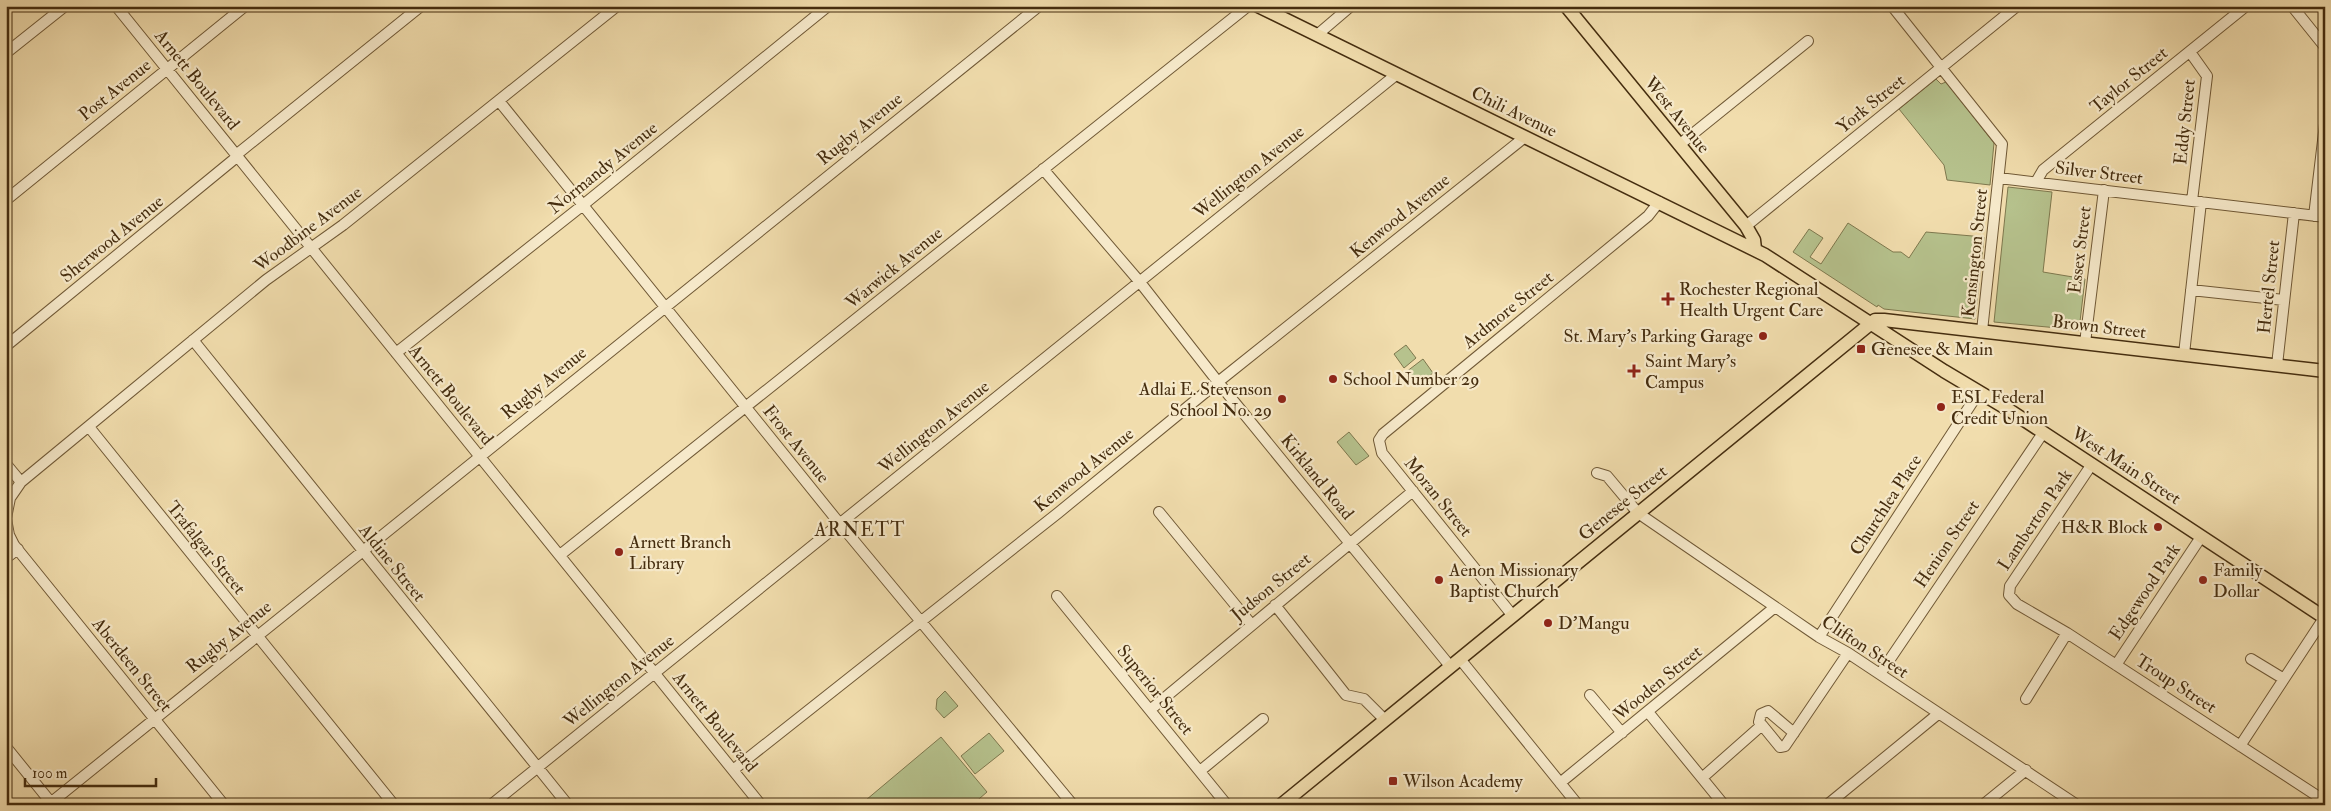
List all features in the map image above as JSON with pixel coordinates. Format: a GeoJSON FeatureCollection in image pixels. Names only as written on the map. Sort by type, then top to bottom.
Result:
{"type":"FeatureCollection","features":[{"type":"Feature","properties":{"kind":"main road","name":"Chili Avenue"},"geometry":{"type":"LineString","coordinates":[[1258,6],[1755,250]]}},
{"type":"Feature","properties":{"kind":"main road","name":"West Avenue"},"geometry":{"type":"LineString","coordinates":[[1566,6],[1746,226],[1754,240],[1755,250]]}},
{"type":"Feature","properties":{"kind":"main road","name":"West Main Street"},"geometry":{"type":"LineString","coordinates":[[1755,250],[2092,464],[2324,618]]}},
{"type":"Feature","properties":{"kind":"main road","name":"Brown Street"},"geometry":{"type":"LineString","coordinates":[[1871,322],[1881,319],[2325,371]]}},
{"type":"Feature","properties":{"kind":"main road","name":"Genesee Street"},"geometry":{"type":"LineString","coordinates":[[1281,805],[1871,322]]}},
{"type":"Feature","properties":{"kind":"street"},"geometry":{"type":"LineString","coordinates":[[6,53],[65,6]]}},
{"type":"Feature","properties":{"kind":"street","name":"Arnett Boulevard"},"geometry":{"type":"LineString","coordinates":[[116,6],[761,805]]}},
{"type":"Feature","properties":{"kind":"street","name":"Post Avenue"},"geometry":{"type":"LineString","coordinates":[[6,200],[245,6]]}},
{"type":"Feature","properties":{"kind":"street","name":"Sherwood Avenue"},"geometry":{"type":"LineString","coordinates":[[6,346],[421,6]]}},
{"type":"Feature","properties":{"kind":"street","name":"Woodbine Avenue"},"geometry":{"type":"LineString","coordinates":[[20,484],[266,280],[344,225],[617,6]]}},
{"type":"Feature","properties":{"kind":"street","name":"Normandy Avenue"},"geometry":{"type":"LineString","coordinates":[[396,353],[583,206],[828,6]]}},
{"type":"Feature","properties":{"kind":"street","name":"Rugby Avenue"},"geometry":{"type":"LineString","coordinates":[[51,804],[664,306],[1039,6]]}},
{"type":"Feature","properties":{"kind":"street","name":"Warwick Avenue"},"geometry":{"type":"LineString","coordinates":[[560,555],[1248,6]]}},
{"type":"Feature","properties":{"kind":"street"},"geometry":{"type":"LineString","coordinates":[[1317,35],[1351,6]]}},
{"type":"Feature","properties":{"kind":"street"},"geometry":{"type":"LineString","coordinates":[[1892,6],[2000,142],[2002,150],[1999,178]]}},
{"type":"Feature","properties":{"kind":"street","name":"York Street"},"geometry":{"type":"LineString","coordinates":[[1746,226],[2017,6]]}},
{"type":"Feature","properties":{"kind":"street","name":"Taylor Street"},"geometry":{"type":"LineString","coordinates":[[2036,182],[2043,170],[2246,6]]}},
{"type":"Feature","properties":{"kind":"street"},"geometry":{"type":"LineString","coordinates":[[2292,6],[2325,47]]}},
{"type":"Feature","properties":{"kind":"street"},"geometry":{"type":"LineString","coordinates":[[1679,145],[1808,41]]}},
{"type":"Feature","properties":{"kind":"street","name":"Eddy Street"},"geometry":{"type":"LineString","coordinates":[[2184,354],[2191,290],[2207,76],[2190,52]]}},
{"type":"Feature","properties":{"kind":"street","name":"Wellington Avenue"},"geometry":{"type":"LineString","coordinates":[[491,805],[1397,74]]}},
{"type":"Feature","properties":{"kind":"street","name":"Frost Avenue"},"geometry":{"type":"LineString","coordinates":[[499,101],[840,524],[1073,805]]}},
{"type":"Feature","properties":{"kind":"street"},"geometry":{"type":"LineString","coordinates":[[2314,216],[2325,124]]}},
{"type":"Feature","properties":{"kind":"street","name":"Kenwood Avenue"},"geometry":{"type":"LineString","coordinates":[[733,770],[922,621],[1525,137]]}},
{"type":"Feature","properties":{"kind":"street","name":"Kirkland Road"},"geometry":{"type":"LineString","coordinates":[[1043,169],[1140,281],[1218,382],[1350,543],[1578,805]]}},
{"type":"Feature","properties":{"kind":"street","name":"Silver Street"},"geometry":{"type":"LineString","coordinates":[[1999,178],[2325,217]]}},
{"type":"Feature","properties":{"kind":"street","name":"Kensington Street"},"geometry":{"type":"LineString","coordinates":[[1982,331],[1999,178]]}},
{"type":"Feature","properties":{"kind":"street","name":"Essex Street"},"geometry":{"type":"LineString","coordinates":[[2085,343],[2104,190]]}},
{"type":"Feature","properties":{"kind":"street","name":"Ardmore Street"},"geometry":{"type":"LineString","coordinates":[[1378,443],[1383,434],[1648,216],[1659,202]]}},
{"type":"Feature","properties":{"kind":"street","name":"Hertel Street"},"geometry":{"type":"LineString","coordinates":[[2277,365],[2294,214]]}},
{"type":"Feature","properties":{"kind":"street"},"geometry":{"type":"LineString","coordinates":[[2191,290],[2284,300]]}},
{"type":"Feature","properties":{"kind":"street","name":"Aldine Street"},"geometry":{"type":"LineString","coordinates":[[193,340],[568,805]]}},
{"type":"Feature","properties":{"kind":"street","name":"Churchlea Place"},"geometry":{"type":"LineString","coordinates":[[1819,637],[1979,392]]}},
{"type":"Feature","properties":{"kind":"street","name":"Trafalgar Street"},"geometry":{"type":"LineString","coordinates":[[88,427],[394,805]]}},
{"type":"Feature","properties":{"kind":"street","name":"Henion Street"},"geometry":{"type":"LineString","coordinates":[[1880,674],[2043,433]]}},
{"type":"Feature","properties":{"kind":"street","name":"Moran Street"},"geometry":{"type":"LineString","coordinates":[[1378,443],[1382,454],[1513,616]]}},
{"type":"Feature","properties":{"kind":"street"},"geometry":{"type":"LineString","coordinates":[[6,464],[20,484],[6,495]]}},
{"type":"Feature","properties":{"kind":"street","name":"Lamberton Park"},"geometry":{"type":"LineString","coordinates":[[2009,595],[2010,586],[2092,464]]}},
{"type":"Feature","properties":{"kind":"street","name":"Clifton Street"},"geometry":{"type":"LineString","coordinates":[[1597,473],[1607,476],[1638,513],[1819,637],[1848,653],[2077,805]]}},
{"type":"Feature","properties":{"kind":"street","name":"Aberdeen Street"},"geometry":{"type":"LineString","coordinates":[[16,547],[9,535],[6,518],[10,498],[20,484]]}},
{"type":"Feature","properties":{"kind":"street","name":"Judson Street"},"geometry":{"type":"LineString","coordinates":[[1150,710],[1275,604],[1413,492]]}},
{"type":"Feature","properties":{"kind":"street"},"geometry":{"type":"LineString","coordinates":[[1158,512],[1251,624]]}},
{"type":"Feature","properties":{"kind":"street","name":"Aberdeen Street"},"geometry":{"type":"LineString","coordinates":[[6,535],[224,805]]}},
{"type":"Feature","properties":{"kind":"street","name":"Edgewood Park"},"geometry":{"type":"LineString","coordinates":[[2116,665],[2201,536]]}},
{"type":"Feature","properties":{"kind":"street"},"geometry":{"type":"LineString","coordinates":[[6,558],[16,547]]}},
{"type":"Feature","properties":{"kind":"street","name":"Troup Street"},"geometry":{"type":"LineString","coordinates":[[2009,595],[2017,604],[2067,633],[2325,801]]}},
{"type":"Feature","properties":{"kind":"street","name":"Superior Street"},"geometry":{"type":"LineString","coordinates":[[1057,596],[1227,805]]}},
{"type":"Feature","properties":{"kind":"street"},"geometry":{"type":"LineString","coordinates":[[1275,604],[1346,695],[1364,699],[1385,720]]}},
{"type":"Feature","properties":{"kind":"street","name":"Wooden Street"},"geometry":{"type":"LineString","coordinates":[[1560,783],[1775,607]]}},
{"type":"Feature","properties":{"kind":"street"},"geometry":{"type":"LineString","coordinates":[[2240,746],[2324,618]]}},
{"type":"Feature","properties":{"kind":"street"},"geometry":{"type":"LineString","coordinates":[[2026,699],[2067,633]]}},
{"type":"Feature","properties":{"kind":"street"},"geometry":{"type":"LineString","coordinates":[[1794,733],[1768,711],[1761,714],[1760,722],[1782,748],[1794,733],[1848,653]]}},
{"type":"Feature","properties":{"kind":"street"},"geometry":{"type":"LineString","coordinates":[[2251,659],[2284,679]]}},
{"type":"Feature","properties":{"kind":"street"},"geometry":{"type":"LineString","coordinates":[[1590,695],[1622,733]]}},
{"type":"Feature","properties":{"kind":"street"},"geometry":{"type":"LineString","coordinates":[[1648,712],[1724,805]]}},
{"type":"Feature","properties":{"kind":"street"},"geometry":{"type":"LineString","coordinates":[[1827,805],[1938,714]]}},
{"type":"Feature","properties":{"kind":"street"},"geometry":{"type":"LineString","coordinates":[[1200,771],[1263,719]]}},
{"type":"Feature","properties":{"kind":"street"},"geometry":{"type":"LineString","coordinates":[[1702,778],[1762,725]]}},
{"type":"Feature","properties":{"kind":"street"},"geometry":{"type":"LineString","coordinates":[[6,747],[51,804]]}},
{"type":"Feature","properties":{"kind":"street"},"geometry":{"type":"LineString","coordinates":[[1983,805],[2026,770]]}},
{"type":"Feature","properties":{"kind":"green space"},"geometry":{"type":"Polygon","coordinates":[[[1936,79],[1941,84],[1946,82],[1994,143],[1990,185],[1947,180],[1944,165],[1899,109],[1936,79]]]}},
{"type":"Feature","properties":{"kind":"green space"},"geometry":{"type":"Polygon","coordinates":[[[2008,187],[2052,192],[2043,272],[2085,279],[2079,330],[1994,322],[2008,187]]]}},
{"type":"Feature","properties":{"kind":"green space"},"geometry":{"type":"Polygon","coordinates":[[[1848,223],[1893,252],[1901,252],[1909,258],[1926,232],[1984,237],[1975,319],[1884,309],[1878,305],[1877,307],[1793,252],[1809,229],[1823,238],[1810,257],[1821,264],[1848,223]]]}},
{"type":"Feature","properties":{"kind":"green space"},"geometry":{"type":"Polygon","coordinates":[[[1406,345],[1416,358],[1404,368],[1394,354],[1406,345]]]}},
{"type":"Feature","properties":{"kind":"green space"},"geometry":{"type":"Polygon","coordinates":[[[1423,359],[1433,373],[1416,386],[1406,372],[1423,359]]]}},
{"type":"Feature","properties":{"kind":"green space"},"geometry":{"type":"Polygon","coordinates":[[[1349,432],[1369,456],[1356,465],[1337,442],[1349,432]]]}},
{"type":"Feature","properties":{"kind":"green space"},"geometry":{"type":"Polygon","coordinates":[[[945,691],[958,706],[944,718],[936,709],[937,699],[945,691]]]}},
{"type":"Feature","properties":{"kind":"green space"},"geometry":{"type":"Polygon","coordinates":[[[989,733],[1004,751],[975,774],[961,756],[989,733]]]}},
{"type":"Feature","properties":{"kind":"green space"},"geometry":{"type":"Polygon","coordinates":[[[941,737],[987,792],[972,805],[860,805],[941,737]]]}},
{"type":"Feature","properties":{"kind":"place","name":"Rochester Regional Health Urgent Care"},"geometry":{"type":"Point","coordinates":[1668,299]}},
{"type":"Feature","properties":{"kind":"place","name":"St. Mary's Parking Garage"},"geometry":{"type":"Point","coordinates":[1763,336]}},
{"type":"Feature","properties":{"kind":"place","name":"Genesee & Main"},"geometry":{"type":"Point","coordinates":[1861,349]}},
{"type":"Feature","properties":{"kind":"place","name":"Saint Mary's Campus"},"geometry":{"type":"Point","coordinates":[1634,371]}},
{"type":"Feature","properties":{"kind":"place","name":"School Number 29"},"geometry":{"type":"Point","coordinates":[1333,379]}},
{"type":"Feature","properties":{"kind":"place","name":"Adlai E. Stevenson School No. 29"},"geometry":{"type":"Point","coordinates":[1282,399]}},
{"type":"Feature","properties":{"kind":"place","name":"ESL Federal Credit Union"},"geometry":{"type":"Point","coordinates":[1941,407]}},
{"type":"Feature","properties":{"kind":"place","name":"H&R Block"},"geometry":{"type":"Point","coordinates":[2158,527]}},
{"type":"Feature","properties":{"kind":"place","name":"Arnett Branch Library"},"geometry":{"type":"Point","coordinates":[619,552]}},
{"type":"Feature","properties":{"kind":"place","name":"Aenon Missionary Baptist Church"},"geometry":{"type":"Point","coordinates":[1439,580]}},
{"type":"Feature","properties":{"kind":"place","name":"Family Dollar"},"geometry":{"type":"Point","coordinates":[2203,580]}},
{"type":"Feature","properties":{"kind":"place","name":"D'Mangu"},"geometry":{"type":"Point","coordinates":[1548,623]}},
{"type":"Feature","properties":{"kind":"place","name":"Wilson Academy"},"geometry":{"type":"Point","coordinates":[1393,781]}},
{"type":"Feature","properties":{"kind":"district","name":"ARNETT"},"geometry":{"type":"Point","coordinates":[860,530]}}]}
